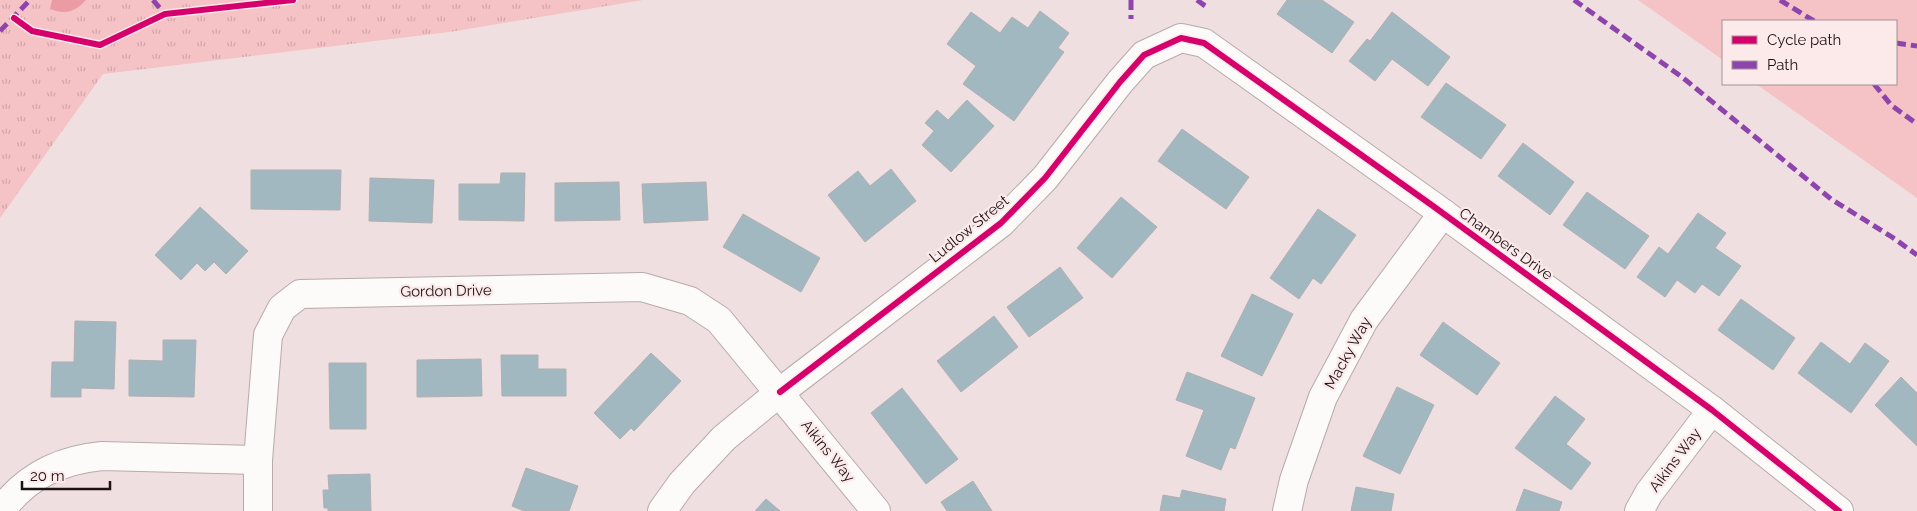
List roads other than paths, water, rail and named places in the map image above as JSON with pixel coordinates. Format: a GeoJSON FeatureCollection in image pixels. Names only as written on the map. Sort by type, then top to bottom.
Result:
{"type":"FeatureCollection","features":[{"type":"Feature","properties":{"kind":"street","name":"Chambers Drive"},"geometry":{"type":"LineString","coordinates":[[1144,55],[1181,38],[1204,43],[1443,213],[1712,410],[1839,511]]}},
{"type":"Feature","properties":{"kind":"street","name":"Ludlow Street"},"geometry":{"type":"LineString","coordinates":[[662,511],[682,483],[724,438],[780,392],[1001,223],[1045,178],[1120,82],[1144,55]]}},
{"type":"Feature","properties":{"kind":"street","name":"Macky Way"},"geometry":{"type":"LineString","coordinates":[[1288,511],[1294,480],[1323,397],[1364,320],[1443,213]]}},
{"type":"Feature","properties":{"kind":"street","name":"Gordon Drive"},"geometry":{"type":"LineString","coordinates":[[258,511],[258,460],[268,335],[282,308],[300,294],[645,287],[690,301],[719,320],[780,392]]}},
{"type":"Feature","properties":{"kind":"street","name":"Aikins Way"},"geometry":{"type":"LineString","coordinates":[[780,392],[876,511]]}},
{"type":"Feature","properties":{"kind":"street","name":"Aikins Way"},"geometry":{"type":"LineString","coordinates":[[1640,511],[1650,493],[1712,410]]}},
{"type":"Feature","properties":{"kind":"street"},"geometry":{"type":"LineString","coordinates":[[1,511],[12,495],[43,472],[81,458],[102,456],[258,460]]}}]}
